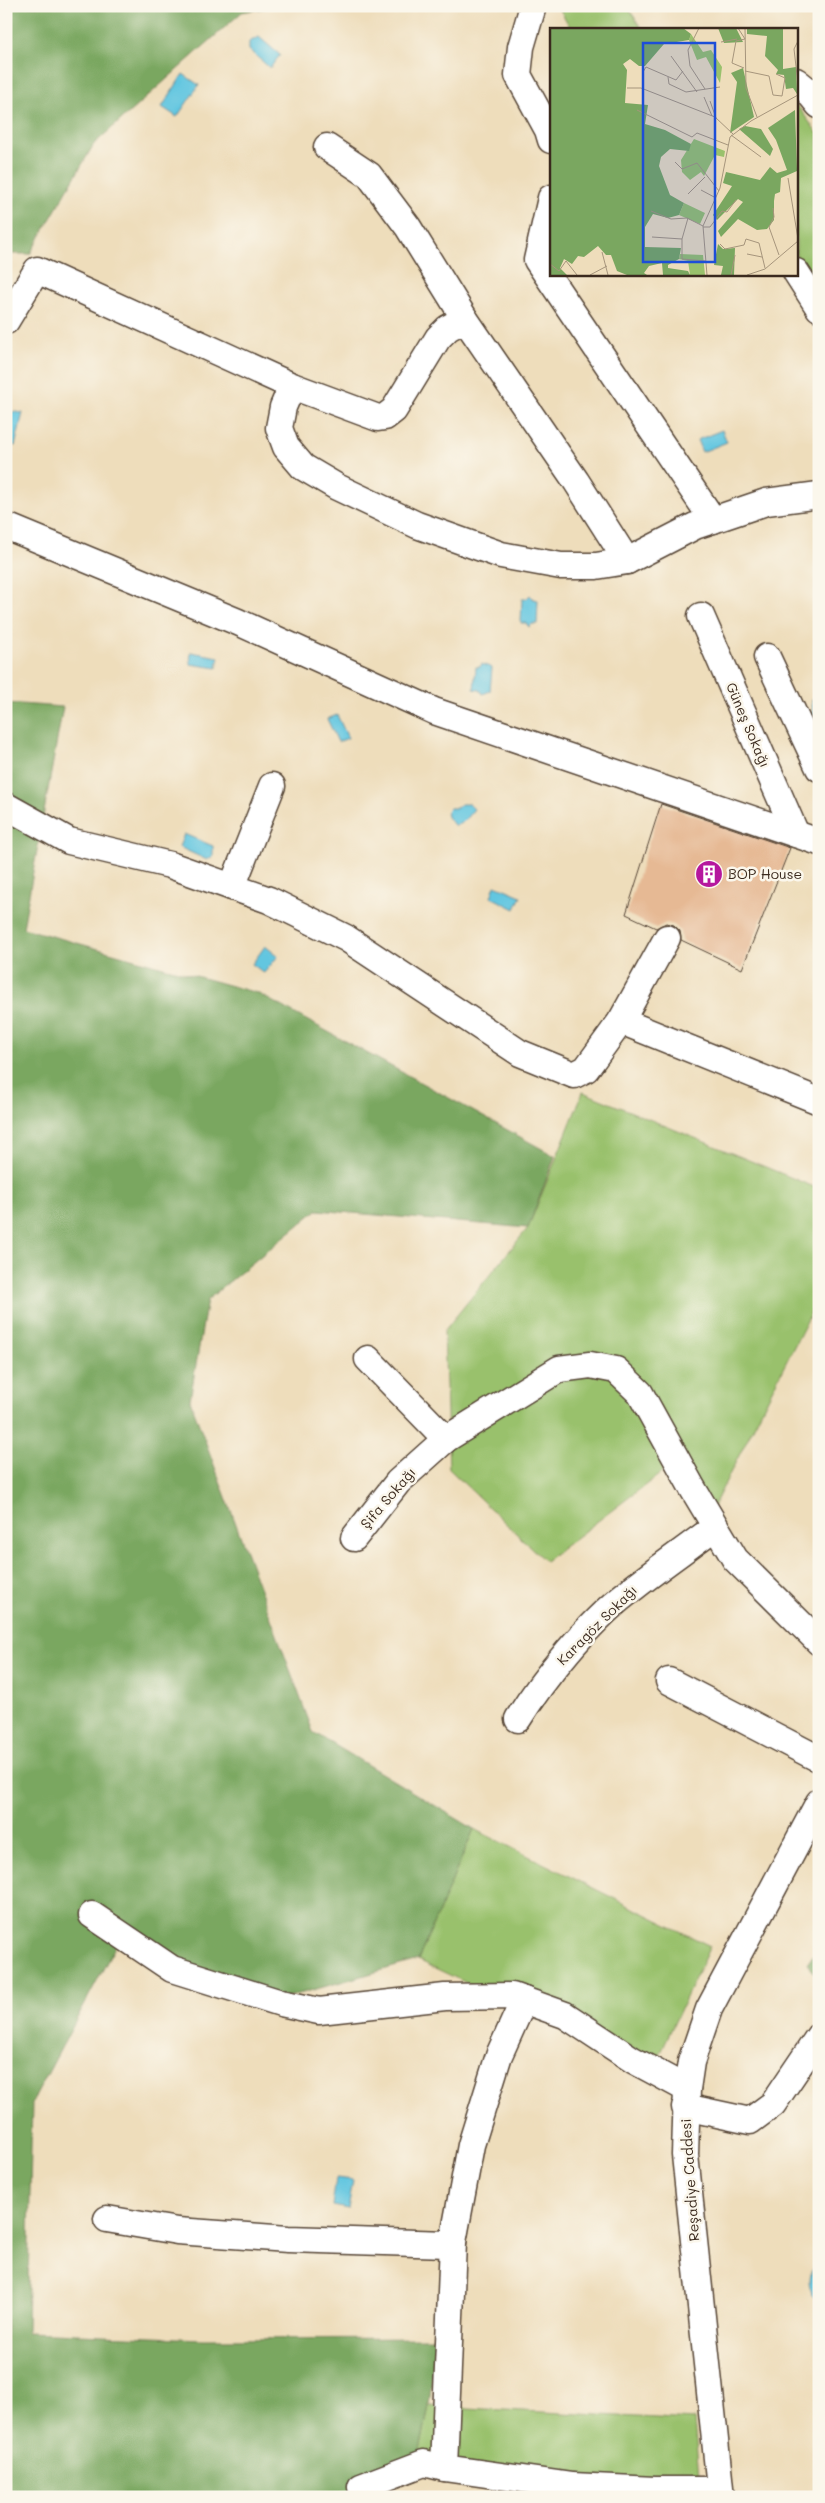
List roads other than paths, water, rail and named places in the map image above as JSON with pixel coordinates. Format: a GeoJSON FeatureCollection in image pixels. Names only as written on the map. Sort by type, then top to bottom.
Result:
{"type":"FeatureCollection","features":[{"type":"Feature","properties":{"kind":"street"},"geometry":{"type":"LineString","coordinates":[[533,6],[521,47],[518,75],[550,137]]}},
{"type":"Feature","properties":{"kind":"street"},"geometry":{"type":"LineString","coordinates":[[798,83],[819,105]]}},
{"type":"Feature","properties":{"kind":"street"},"geometry":{"type":"LineString","coordinates":[[327,147],[368,175],[408,227],[465,319],[576,481],[627,562]]}},
{"type":"Feature","properties":{"kind":"street"},"geometry":{"type":"LineString","coordinates":[[550,202],[537,260],[713,520]]}},
{"type":"Feature","properties":{"kind":"street"},"geometry":{"type":"LineString","coordinates":[[6,321],[37,270],[292,386],[371,417],[385,417],[394,410],[438,338],[448,328],[465,319]]}},
{"type":"Feature","properties":{"kind":"street"},"geometry":{"type":"LineString","coordinates":[[798,275],[819,308]]}},
{"type":"Feature","properties":{"kind":"street"},"geometry":{"type":"LineString","coordinates":[[292,386],[283,407],[279,428],[286,447],[303,467],[337,487],[417,525],[501,555],[561,566],[596,566],[627,562],[695,526],[766,502],[819,495]]}},
{"type":"Feature","properties":{"kind":"street"},"geometry":{"type":"LineString","coordinates":[[6,526],[238,622],[434,711],[807,838]]}},
{"type":"Feature","properties":{"kind":"street","name":"Güneş Sokağı"},"geometry":{"type":"LineString","coordinates":[[701,616],[807,838]]}},
{"type":"Feature","properties":{"kind":"street"},"geometry":{"type":"LineString","coordinates":[[766,657],[819,768]]}},
{"type":"Feature","properties":{"kind":"street"},"geometry":{"type":"LineString","coordinates":[[232,887],[272,786]]}},
{"type":"Feature","properties":{"kind":"street"},"geometry":{"type":"LineString","coordinates":[[6,806],[69,841],[170,865],[269,900],[346,938],[520,1053],[574,1075],[586,1069],[621,1021],[666,938]]}},
{"type":"Feature","properties":{"kind":"street"},"geometry":{"type":"LineString","coordinates":[[621,1021],[819,1101]]}},
{"type":"Feature","properties":{"kind":"street"},"geometry":{"type":"LineString","coordinates":[[368,1359],[446,1439]]}},
{"type":"Feature","properties":{"kind":"street","name":"Şifa Sokağı"},"geometry":{"type":"LineString","coordinates":[[354,1538],[398,1482],[446,1439],[559,1370],[590,1365],[616,1370],[640,1393],[735,1559],[819,1642]]}},
{"type":"Feature","properties":{"kind":"street","name":"Karagöz Sokağı"},"geometry":{"type":"LineString","coordinates":[[518,1719],[536,1690],[580,1638],[625,1594],[715,1527]]}},
{"type":"Feature","properties":{"kind":"street"},"geometry":{"type":"LineString","coordinates":[[669,1682],[819,1759]]}},
{"type":"Feature","properties":{"kind":"street","name":"Reşadiye Caddesi"},"geometry":{"type":"LineString","coordinates":[[721,2493],[685,2155],[686,2098],[691,2062],[709,2009],[819,1802]]}},
{"type":"Feature","properties":{"kind":"street"},"geometry":{"type":"LineString","coordinates":[[92,1915],[172,1969],[281,2003],[319,2011],[446,1997],[512,1996],[565,2015],[686,2098],[750,2121],[773,2104],[819,2036]]}},
{"type":"Feature","properties":{"kind":"street"},"geometry":{"type":"LineString","coordinates":[[444,2468],[453,2242],[471,2145],[499,2055],[524,2000]]}},
{"type":"Feature","properties":{"kind":"street"},"geometry":{"type":"LineString","coordinates":[[106,2219],[177,2231],[288,2238],[448,2244],[453,2242]]}},
{"type":"Feature","properties":{"kind":"street"},"geometry":{"type":"LineString","coordinates":[[361,2487],[424,2463],[444,2468],[572,2486],[721,2493]]}},
{"type":"Feature","properties":{"kind":"water"},"geometry":{"type":"Polygon","coordinates":[[[259,37],[280,55],[270,68],[249,50],[249,42],[259,37]]]}},
{"type":"Feature","properties":{"kind":"water"},"geometry":{"type":"Polygon","coordinates":[[[183,74],[199,85],[177,117],[162,107],[183,74]]]}},
{"type":"Feature","properties":{"kind":"water"},"geometry":{"type":"Polygon","coordinates":[[[8,411],[23,413],[15,446],[6,444],[8,411]]]}},
{"type":"Feature","properties":{"kind":"water"},"geometry":{"type":"Polygon","coordinates":[[[722,430],[727,442],[702,452],[697,440],[722,430]]]}},
{"type":"Feature","properties":{"kind":"water"},"geometry":{"type":"Polygon","coordinates":[[[530,595],[533,599],[538,600],[537,624],[532,624],[529,627],[526,623],[521,623],[522,599],[526,599],[530,595]]]}},
{"type":"Feature","properties":{"kind":"water"},"geometry":{"type":"Polygon","coordinates":[[[191,652],[219,657],[217,668],[190,664],[191,652]]]}},
{"type":"Feature","properties":{"kind":"water"},"geometry":{"type":"Polygon","coordinates":[[[482,664],[492,668],[490,691],[483,694],[480,690],[474,689],[476,667],[480,667],[482,664]]]}},
{"type":"Feature","properties":{"kind":"water"},"geometry":{"type":"Polygon","coordinates":[[[812,700],[819,700],[819,734],[814,734],[812,700]]]}},
{"type":"Feature","properties":{"kind":"water"},"geometry":{"type":"Polygon","coordinates":[[[337,715],[348,738],[338,742],[327,719],[337,715]]]}},
{"type":"Feature","properties":{"kind":"water"},"geometry":{"type":"Polygon","coordinates":[[[461,804],[469,804],[474,809],[463,822],[455,826],[447,817],[446,812],[450,808],[457,808],[461,804]]]}},
{"type":"Feature","properties":{"kind":"water"},"geometry":{"type":"Polygon","coordinates":[[[184,834],[213,846],[213,856],[207,860],[179,847],[184,834]]]}},
{"type":"Feature","properties":{"kind":"water"},"geometry":{"type":"Polygon","coordinates":[[[495,885],[521,896],[515,909],[491,897],[495,885]]]}},
{"type":"Feature","properties":{"kind":"water"},"geometry":{"type":"Polygon","coordinates":[[[265,946],[278,956],[264,973],[252,964],[265,946]]]}},
{"type":"Feature","properties":{"kind":"water"},"geometry":{"type":"Polygon","coordinates":[[[336,2178],[353,2180],[348,2209],[332,2206],[336,2178]]]}},
{"type":"Feature","properties":{"kind":"water"},"geometry":{"type":"Polygon","coordinates":[[[819,2263],[819,2297],[815,2298],[810,2288],[809,2279],[812,2270],[819,2263]]]}},
{"type":"Feature","properties":{"kind":"place","name":"BOP House"},"geometry":{"type":"Point","coordinates":[709,874]}}]}
